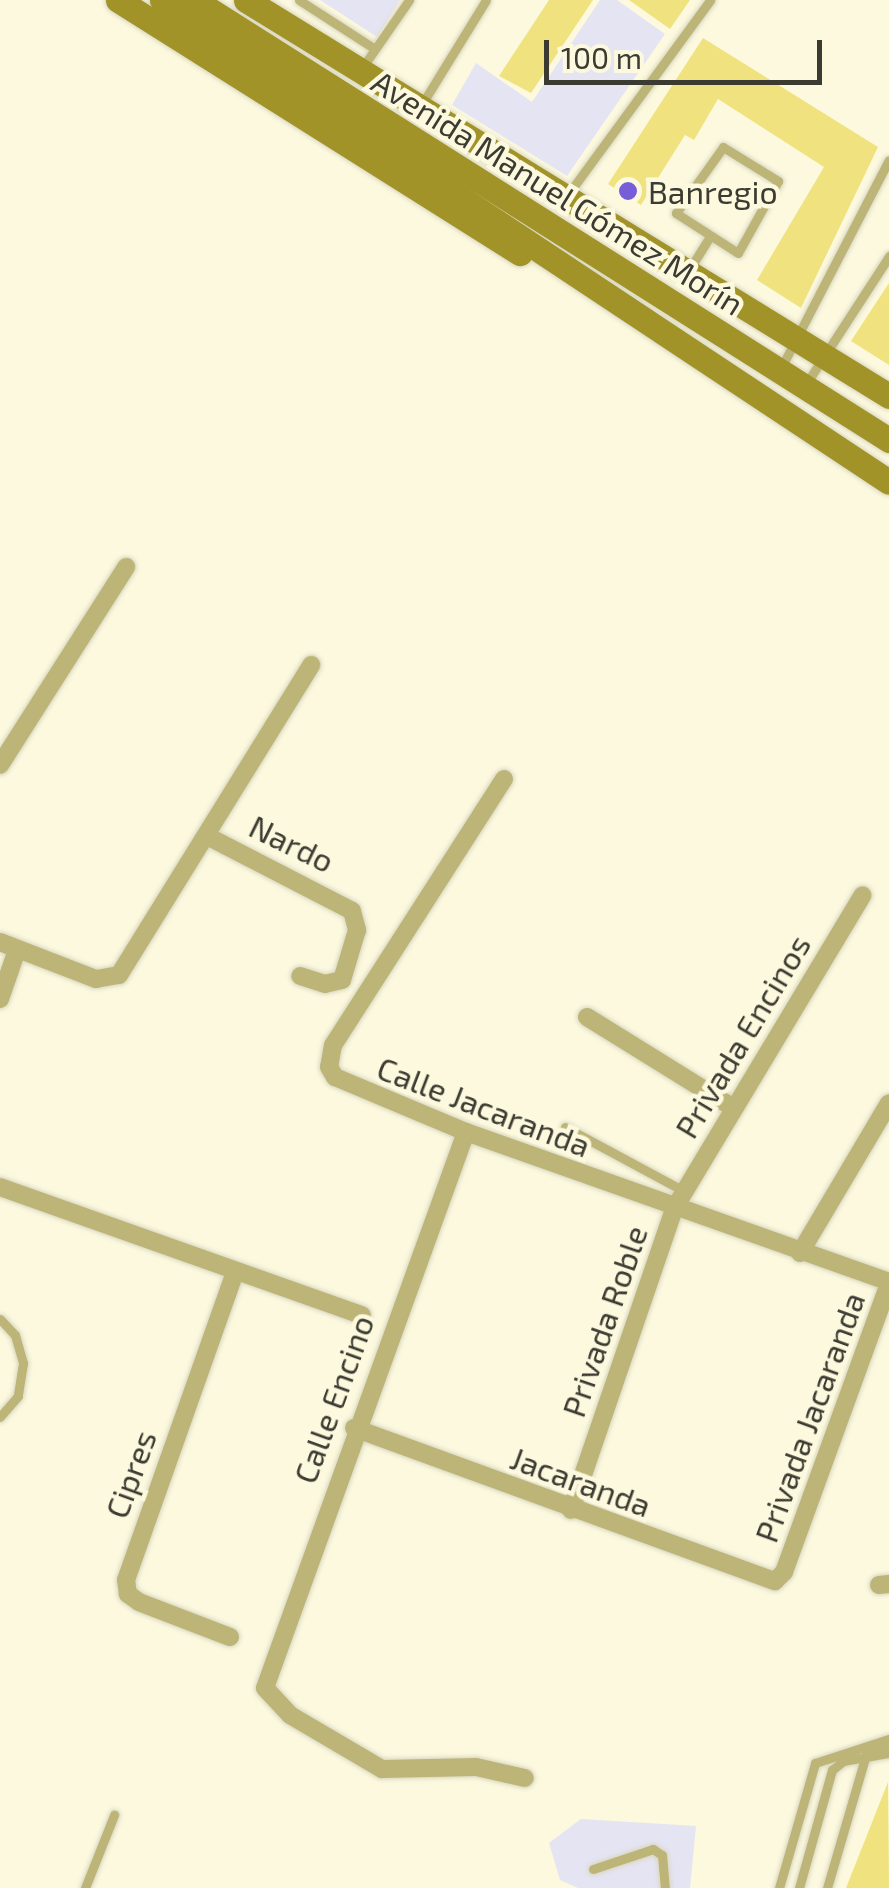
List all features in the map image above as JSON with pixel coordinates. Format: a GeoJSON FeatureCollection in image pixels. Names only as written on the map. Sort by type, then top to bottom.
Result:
{"type":"FeatureCollection","features":[{"type":"Feature","properties":{"kind":"main road","name":"Avenida Manuel Gómez Morín"},"geometry":{"type":"LineString","coordinates":[[118,0],[485,238],[561,267]]}},
{"type":"Feature","properties":{"kind":"main road","name":"Avenida Manuel Gómez Morín"},"geometry":{"type":"LineString","coordinates":[[162,0],[889,482]]}},
{"type":"Feature","properties":{"kind":"main road","name":"Avenida Manuel Gómez Morín"},"geometry":{"type":"LineString","coordinates":[[194,0],[781,368],[889,440]]}},
{"type":"Feature","properties":{"kind":"main road","name":"Avenida Manuel Gómez Morín"},"geometry":{"type":"LineString","coordinates":[[246,0],[418,111],[889,396]]}},
{"type":"Feature","properties":{"kind":"main road"},"geometry":{"type":"LineString","coordinates":[[513,168],[525,189],[590,238],[610,263]]}},
{"type":"Feature","properties":{"kind":"street"},"geometry":{"type":"LineString","coordinates":[[0,764],[126,567]]}},
{"type":"Feature","properties":{"kind":"street","name":"Nardo"},"geometry":{"type":"LineString","coordinates":[[8,946],[96,979],[124,970],[310,665]]}},
{"type":"Feature","properties":{"kind":"street","name":"Calle Jacaranda"},"geometry":{"type":"LineString","coordinates":[[504,779],[329,1057],[343,1085],[674,1209],[889,1282]]}},
{"type":"Feature","properties":{"kind":"street","name":"Nardo"},"geometry":{"type":"LineString","coordinates":[[206,836],[352,910],[357,930],[342,980],[325,984],[300,976]]}},
{"type":"Feature","properties":{"kind":"street","name":"Privada Encinos"},"geometry":{"type":"LineString","coordinates":[[674,1209],[863,894]]}},
{"type":"Feature","properties":{"kind":"street"},"geometry":{"type":"LineString","coordinates":[[0,999],[8,946]]}},
{"type":"Feature","properties":{"kind":"street"},"geometry":{"type":"LineString","coordinates":[[587,1017],[732,1107]]}},
{"type":"Feature","properties":{"kind":"street"},"geometry":{"type":"LineString","coordinates":[[800,1253],[889,1103]]}},
{"type":"Feature","properties":{"kind":"street","name":"Calle Encino"},"geometry":{"type":"LineString","coordinates":[[466,1132],[354,1428],[264,1688],[290,1715],[382,1769],[476,1767],[525,1778]]}},
{"type":"Feature","properties":{"kind":"street"},"geometry":{"type":"LineString","coordinates":[[0,1187],[362,1314]]}},
{"type":"Feature","properties":{"kind":"street","name":"Privada Roble"},"geometry":{"type":"LineString","coordinates":[[571,1510],[674,1209]]}},
{"type":"Feature","properties":{"kind":"street","name":"Cipres"},"geometry":{"type":"LineString","coordinates":[[230,1637],[138,1602],[128,1594],[126,1580],[235,1272]]}},
{"type":"Feature","properties":{"kind":"street","name":"Privada Jacaranda"},"geometry":{"type":"LineString","coordinates":[[784,1572],[889,1282]]}},
{"type":"Feature","properties":{"kind":"street","name":"Jacaranda"},"geometry":{"type":"LineString","coordinates":[[354,1428],[764,1581],[784,1572]]}},
{"type":"Feature","properties":{"kind":"lane"},"geometry":{"type":"LineString","coordinates":[[298,0],[375,49]]}},
{"type":"Feature","properties":{"kind":"lane"},"geometry":{"type":"LineString","coordinates":[[358,74],[410,0]]}},
{"type":"Feature","properties":{"kind":"lane"},"geometry":{"type":"LineString","coordinates":[[418,111],[486,0]]}},
{"type":"Feature","properties":{"kind":"lane"},"geometry":{"type":"LineString","coordinates":[[565,200],[710,0]]}},
{"type":"Feature","properties":{"kind":"lane"},"geometry":{"type":"LineString","coordinates":[[723,146],[774,174],[778,186],[742,251],[710,238],[675,211],[723,146]]}},
{"type":"Feature","properties":{"kind":"lane"},"geometry":{"type":"LineString","coordinates":[[781,368],[800,339],[889,160]]}},
{"type":"Feature","properties":{"kind":"lane"},"geometry":{"type":"LineString","coordinates":[[688,272],[710,238]]}},
{"type":"Feature","properties":{"kind":"lane"},"geometry":{"type":"LineString","coordinates":[[806,384],[889,256]]}},
{"type":"Feature","properties":{"kind":"lane"},"geometry":{"type":"LineString","coordinates":[[565,1127],[684,1191]]}},
{"type":"Feature","properties":{"kind":"lane"},"geometry":{"type":"LineString","coordinates":[[0,1319],[15,1335],[23,1363],[18,1396],[0,1417]]}},
{"type":"Feature","properties":{"kind":"lane"},"geometry":{"type":"LineString","coordinates":[[799,1888],[832,1770],[889,1741]]}},
{"type":"Feature","properties":{"kind":"lane"},"geometry":{"type":"LineString","coordinates":[[779,1888],[815,1763],[889,1741]]}},
{"type":"Feature","properties":{"kind":"lane"},"geometry":{"type":"LineString","coordinates":[[866,1755],[889,1754]]}},
{"type":"Feature","properties":{"kind":"lane"},"geometry":{"type":"LineString","coordinates":[[826,1888],[866,1755]]}},
{"type":"Feature","properties":{"kind":"lane"},"geometry":{"type":"LineString","coordinates":[[85,1888],[114,1816]]}},
{"type":"Feature","properties":{"kind":"lane"},"geometry":{"type":"LineString","coordinates":[[593,1869],[653,1849],[662,1855],[665,1888]]}},
{"type":"Feature","properties":{"kind":"shaded area"},"geometry":{"type":"Polygon","coordinates":[[[320,0],[400,0],[377,37],[320,0]]]}},
{"type":"Feature","properties":{"kind":"shaded area"},"geometry":{"type":"Polygon","coordinates":[[[600,0],[617,0],[665,34],[567,176],[452,105],[476,63],[532,102],[600,0]]]}},
{"type":"Feature","properties":{"kind":"shaded area"},"geometry":{"type":"Polygon","coordinates":[[[581,1819],[696,1826],[690,1888],[578,1888],[560,1880],[549,1843],[581,1819]]]}},
{"type":"Feature","properties":{"kind":"building"},"geometry":{"type":"Polygon","coordinates":[[[549,0],[593,0],[531,93],[499,76],[549,0]]]}},
{"type":"Feature","properties":{"kind":"building"},"geometry":{"type":"Polygon","coordinates":[[[629,0],[690,0],[670,29],[629,0]]]}},
{"type":"Feature","properties":{"kind":"building"},"geometry":{"type":"Polygon","coordinates":[[[703,38],[878,147],[801,308],[757,280],[824,167],[718,99],[694,140],[685,135],[641,205],[608,184],[703,38]]]}},
{"type":"Feature","properties":{"kind":"building"},"geometry":{"type":"Polygon","coordinates":[[[889,283],[889,365],[851,341],[889,283]]]}},
{"type":"Feature","properties":{"kind":"building"},"geometry":{"type":"Polygon","coordinates":[[[888,1782],[889,1888],[846,1888],[888,1782]]]}},
{"type":"Feature","properties":{"kind":"place","name":"Banregio"},"geometry":{"type":"Point","coordinates":[628,191]}}]}
